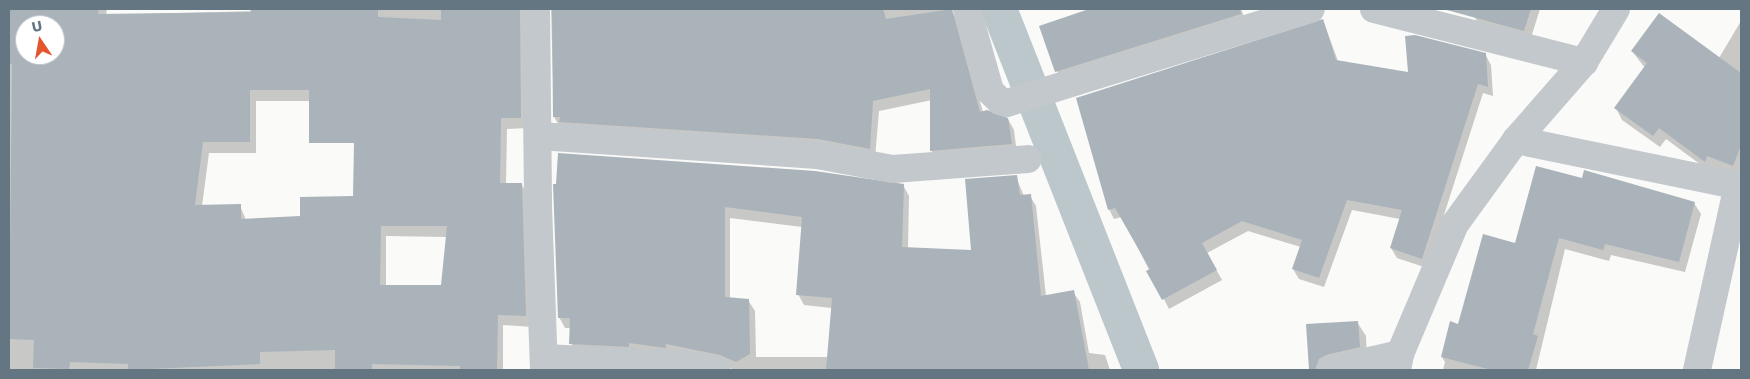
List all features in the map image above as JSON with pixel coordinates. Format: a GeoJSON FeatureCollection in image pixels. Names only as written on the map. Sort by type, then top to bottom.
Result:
{"type":"FeatureCollection","features":[{"type":"Feature","properties":{"kind":"street"},"geometry":{"type":"LineString","coordinates":[[536,9],[539,136],[538,206],[544,364],[688,365],[717,370]]}},
{"type":"Feature","properties":{"kind":"street"},"geometry":{"type":"LineString","coordinates":[[967,9],[990,91],[1000,101],[1007,103],[1311,9]]}},
{"type":"Feature","properties":{"kind":"street"},"geometry":{"type":"LineString","coordinates":[[1374,9],[1584,62]]}},
{"type":"Feature","properties":{"kind":"street"},"geometry":{"type":"LineString","coordinates":[[1330,370],[1399,362],[1455,224],[1516,140],[1584,62],[1616,9]]}},
{"type":"Feature","properties":{"kind":"street"},"geometry":{"type":"LineString","coordinates":[[539,136],[816,155],[893,169],[1028,159]]}},
{"type":"Feature","properties":{"kind":"street"},"geometry":{"type":"LineString","coordinates":[[1516,140],[1740,186],[1697,370]]}},
{"type":"Feature","properties":{"kind":"building"},"geometry":{"type":"Polygon","coordinates":[[[9,9],[99,9],[98,14],[251,12],[250,9],[378,9],[378,17],[441,20],[441,9],[520,9],[521,118],[501,118],[500,183],[522,183],[526,316],[498,315],[497,370],[460,370],[460,366],[372,364],[372,370],[335,370],[335,350],[260,352],[260,364],[128,370],[128,364],[70,362],[69,369],[33,368],[34,340],[9,339],[12,64],[9,63],[9,9]],[[250,90],[250,142],[203,142],[195,205],[241,204],[241,219],[300,216],[300,197],[353,196],[354,143],[309,143],[309,90],[250,90]],[[381,226],[380,285],[441,285],[447,226],[381,226]]]}},
{"type":"Feature","properties":{"kind":"building"},"geometry":{"type":"Polygon","coordinates":[[[552,9],[883,9],[886,19],[952,9],[980,112],[987,110],[1008,118],[1012,144],[930,151],[930,89],[873,101],[870,149],[818,139],[559,122],[560,117],[553,117],[552,9]]]}},
{"type":"Feature","properties":{"kind":"building"},"geometry":{"type":"Polygon","coordinates":[[[1089,9],[1240,9],[1241,14],[1055,72],[1039,26],[1089,9]]]}},
{"type":"Feature","properties":{"kind":"building"},"geometry":{"type":"Polygon","coordinates":[[[1443,9],[1531,9],[1524,31],[1443,9]]]}},
{"type":"Feature","properties":{"kind":"building"},"geometry":{"type":"Polygon","coordinates":[[[1659,13],[1741,73],[1741,145],[1733,166],[1707,156],[1705,162],[1659,128],[1653,136],[1614,108],[1647,63],[1631,51],[1659,13]]]}},
{"type":"Feature","properties":{"kind":"building"},"geometry":{"type":"Polygon","coordinates":[[[1323,19],[1336,60],[1408,72],[1405,36],[1415,35],[1486,53],[1488,87],[1478,84],[1422,259],[1390,248],[1402,210],[1347,200],[1319,278],[1292,269],[1302,240],[1242,221],[1202,243],[1217,270],[1162,300],[1146,271],[1150,269],[1115,208],[1108,210],[1076,98],[1323,19]]]}},
{"type":"Feature","properties":{"kind":"building"},"geometry":{"type":"Polygon","coordinates":[[[558,153],[815,171],[904,184],[902,247],[971,250],[965,179],[1017,175],[1020,195],[1031,194],[1041,296],[1074,290],[1089,370],[826,370],[832,298],[796,295],[802,217],[725,207],[725,297],[749,299],[750,354],[736,362],[720,355],[666,344],[666,348],[629,343],[629,347],[569,344],[570,318],[558,318],[553,184],[556,184],[558,153]]]}},
{"type":"Feature","properties":{"kind":"building"},"geometry":{"type":"Polygon","coordinates":[[[1536,166],[1582,178],[1584,170],[1695,202],[1679,262],[1605,244],[1603,250],[1559,238],[1533,334],[1538,336],[1528,370],[1492,370],[1441,357],[1450,321],[1458,324],[1483,234],[1515,243],[1536,166]]]}},
{"type":"Feature","properties":{"kind":"building"},"geometry":{"type":"Polygon","coordinates":[[[1358,321],[1360,347],[1326,355],[1319,359],[1315,370],[1309,370],[1306,324],[1358,321]]]}},
{"type":"Feature","properties":{"kind":"waterway"},"geometry":{"type":"LineString","coordinates":[[999,9],[1141,370]]}}]}
